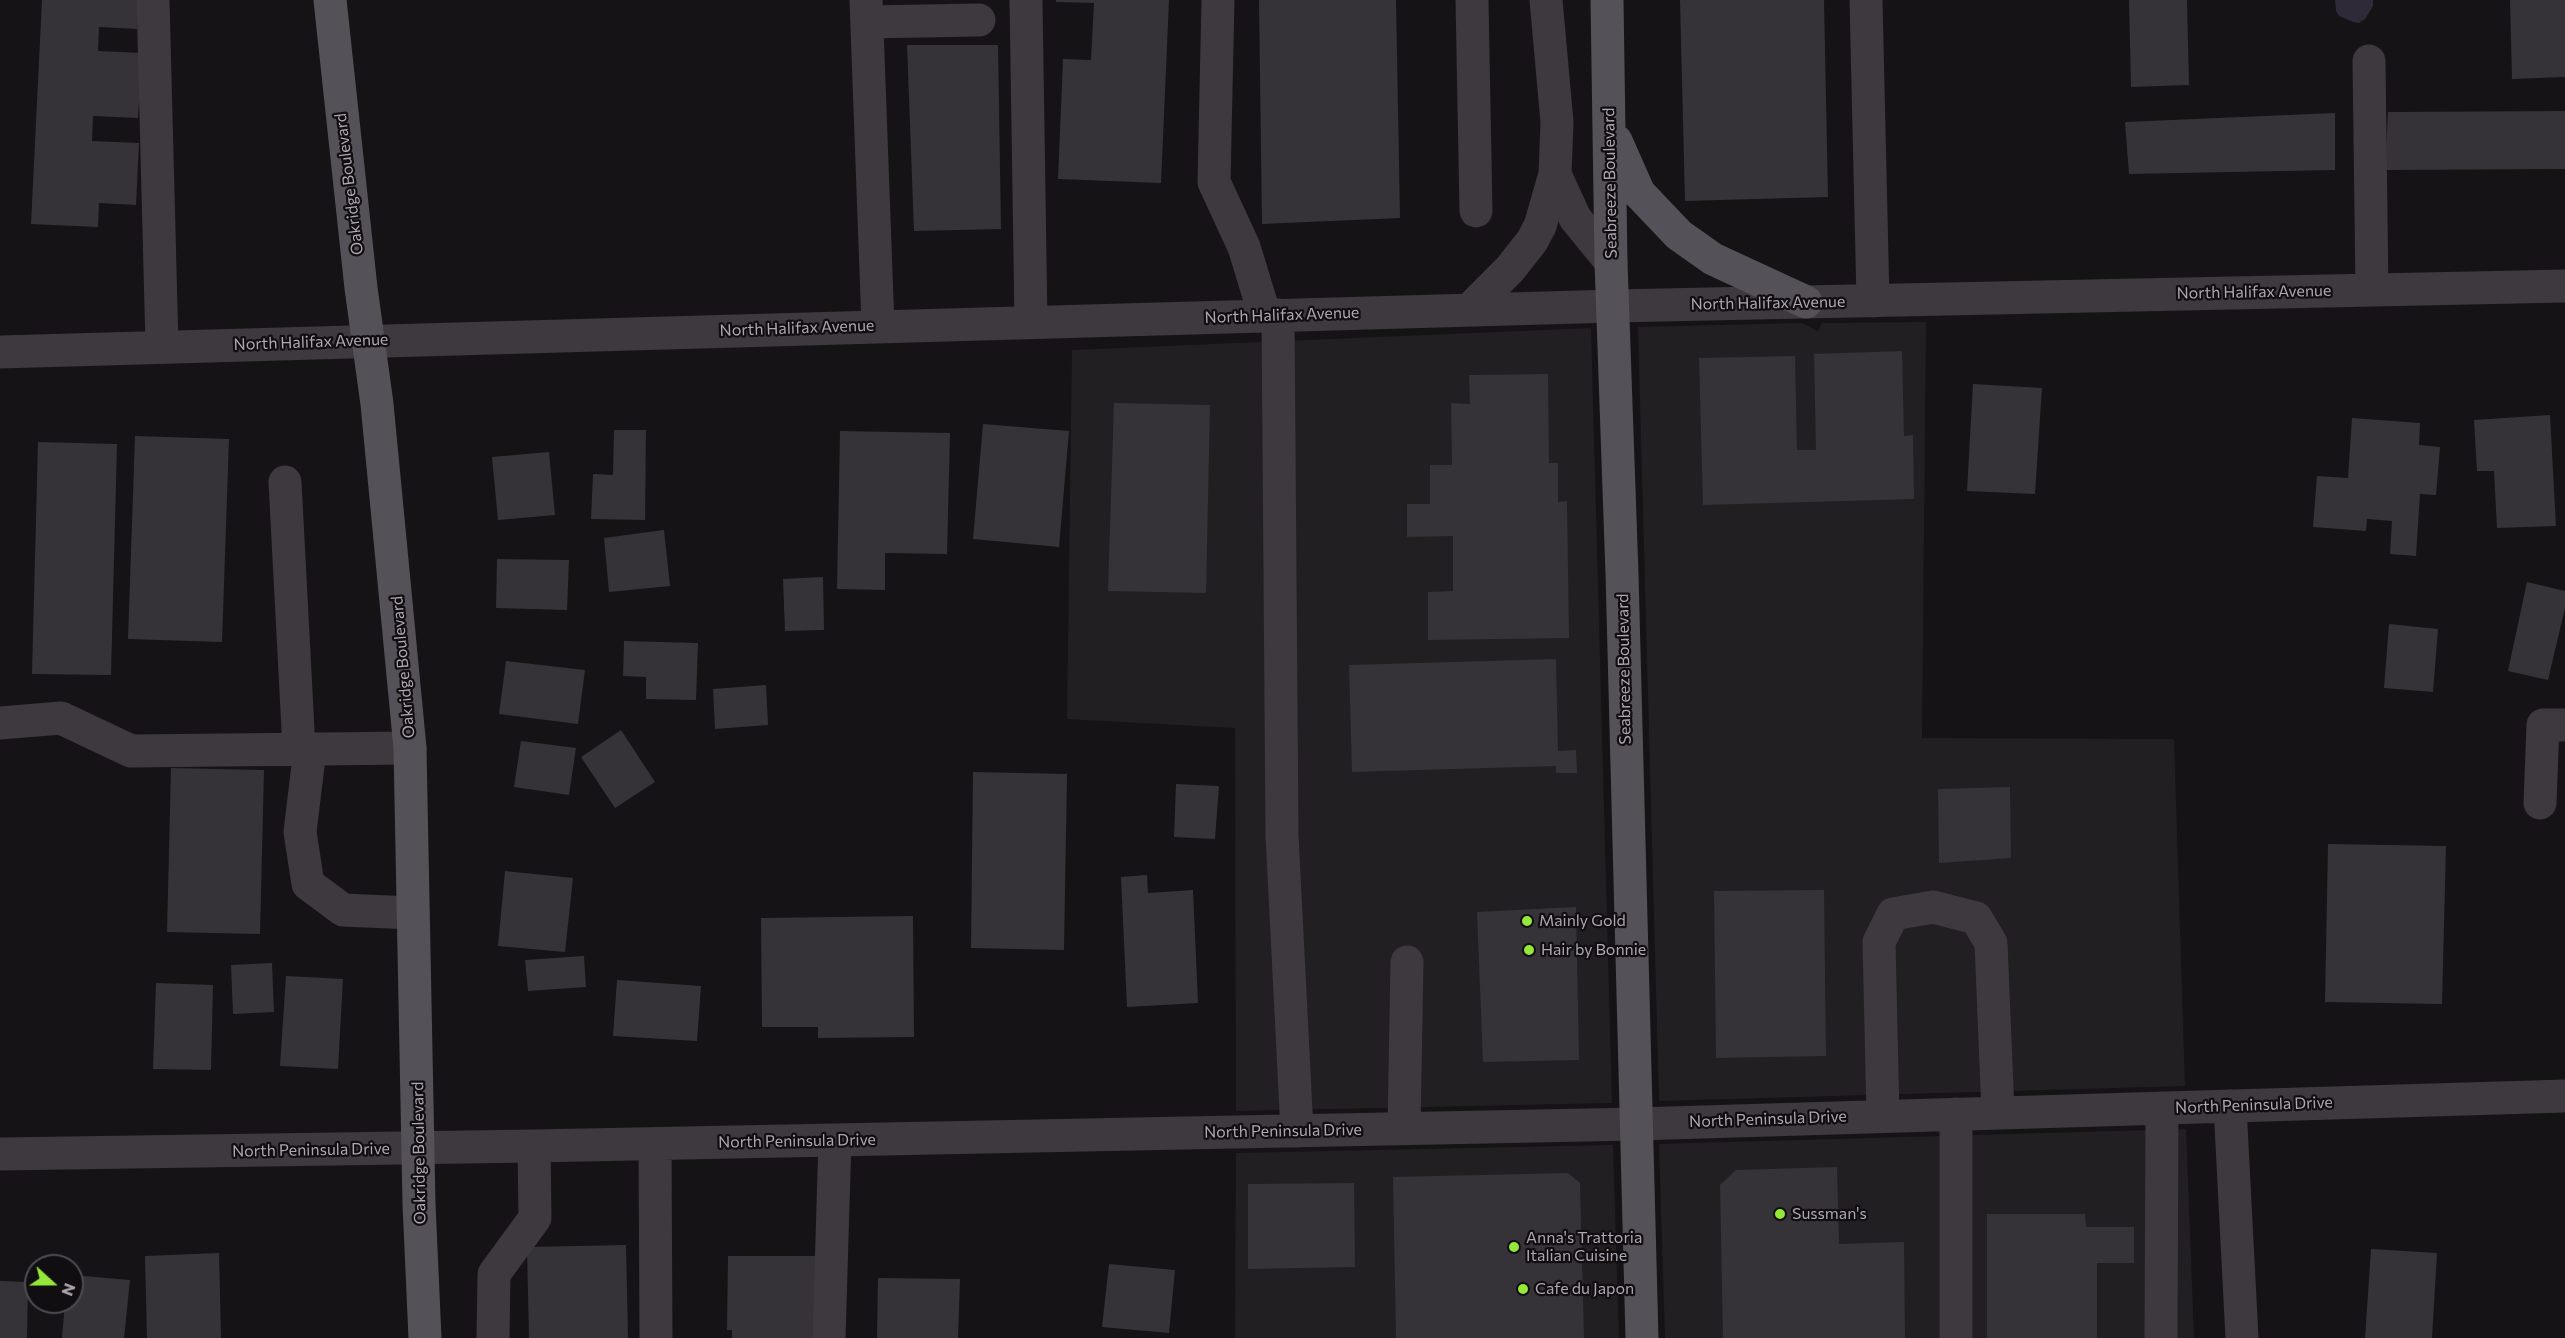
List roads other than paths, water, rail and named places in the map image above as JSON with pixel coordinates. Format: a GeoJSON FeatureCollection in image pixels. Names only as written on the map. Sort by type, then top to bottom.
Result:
{"type":"FeatureCollection","features":[{"type":"Feature","properties":{"kind":"main road","name":"Oakridge Boulevard"},"geometry":{"type":"LineString","coordinates":[[330,0],[340,102],[377,404],[410,748],[420,1148],[419,1204],[425,1338]]}},
{"type":"Feature","properties":{"kind":"main road","name":"Seabreeze Boulevard"},"geometry":{"type":"LineString","coordinates":[[1604,6],[1642,1338]]}},
{"type":"Feature","properties":{"kind":"main road"},"geometry":{"type":"LineString","coordinates":[[1609,126],[1639,193],[1679,235],[1713,259],[1806,302]]}},
{"type":"Feature","properties":{"kind":"street"},"geometry":{"type":"LineString","coordinates":[[153,0],[162,346]]}},
{"type":"Feature","properties":{"kind":"street"},"geometry":{"type":"LineString","coordinates":[[1026,0],[1031,322]]}},
{"type":"Feature","properties":{"kind":"street"},"geometry":{"type":"LineString","coordinates":[[1218,0],[1214,182],[1272,316],[1282,835],[1298,1131]]}},
{"type":"Feature","properties":{"kind":"street"},"geometry":{"type":"LineString","coordinates":[[1472,0],[1476,211]]}},
{"type":"Feature","properties":{"kind":"street"},"geometry":{"type":"LineString","coordinates":[[1469,310],[1510,269],[1532,242],[1540,226],[1555,174],[1557,123],[1546,0]]}},
{"type":"Feature","properties":{"kind":"street"},"geometry":{"type":"LineString","coordinates":[[1866,0],[1873,301]]}},
{"type":"Feature","properties":{"kind":"street"},"geometry":{"type":"LineString","coordinates":[[878,326],[867,11],[979,20]]}},
{"type":"Feature","properties":{"kind":"street"},"geometry":{"type":"LineString","coordinates":[[2369,61],[2372,290]]}},
{"type":"Feature","properties":{"kind":"street"},"geometry":{"type":"LineString","coordinates":[[1555,174],[1575,218],[1611,262]]}},
{"type":"Feature","properties":{"kind":"street","name":"North Halifax Avenue"},"geometry":{"type":"LineString","coordinates":[[0,352],[1614,306],[2565,286]]}},
{"type":"Feature","properties":{"kind":"street"},"geometry":{"type":"LineString","coordinates":[[285,482],[305,749],[300,832],[308,884],[343,910],[413,913]]}},
{"type":"Feature","properties":{"kind":"street"},"geometry":{"type":"LineString","coordinates":[[0,723],[61,718],[131,751],[410,748]]}},
{"type":"Feature","properties":{"kind":"street"},"geometry":{"type":"LineString","coordinates":[[2540,802],[2543,725],[2565,725]]}},
{"type":"Feature","properties":{"kind":"street"},"geometry":{"type":"LineString","coordinates":[[1883,1116],[1879,942],[1893,914],[1933,907],[1976,918],[1991,943],[1998,1113]]}},
{"type":"Feature","properties":{"kind":"street"},"geometry":{"type":"LineString","coordinates":[[1404,1128],[1407,962]]}},
{"type":"Feature","properties":{"kind":"street","name":"North Peninsula Drive"},"geometry":{"type":"LineString","coordinates":[[0,1154],[1636,1124],[2565,1096]]}},
{"type":"Feature","properties":{"kind":"street"},"geometry":{"type":"LineString","coordinates":[[2230,1106],[2242,1338]]}},
{"type":"Feature","properties":{"kind":"street"},"geometry":{"type":"LineString","coordinates":[[2161,1338],[2162,1108]]}},
{"type":"Feature","properties":{"kind":"street"},"geometry":{"type":"LineString","coordinates":[[1956,1114],[1956,1338]]}},
{"type":"Feature","properties":{"kind":"street"},"geometry":{"type":"LineString","coordinates":[[829,1338],[835,1140]]}},
{"type":"Feature","properties":{"kind":"street"},"geometry":{"type":"LineString","coordinates":[[655,1143],[656,1338]]}},
{"type":"Feature","properties":{"kind":"street"},"geometry":{"type":"LineString","coordinates":[[493,1338],[494,1274],[535,1218],[534,1146]]}},
{"type":"Feature","properties":{"kind":"place","name":"Mainly Gold"},"geometry":{"type":"Point","coordinates":[1527,921]}},
{"type":"Feature","properties":{"kind":"place","name":"Hair by Bonnie"},"geometry":{"type":"Point","coordinates":[1529,950]}},
{"type":"Feature","properties":{"kind":"place","name":"Sussman's"},"geometry":{"type":"Point","coordinates":[1780,1214]}},
{"type":"Feature","properties":{"kind":"place","name":"Anna's Trattoria Italian Cuisine"},"geometry":{"type":"Point","coordinates":[1514,1247]}},
{"type":"Feature","properties":{"kind":"place","name":"Cafe du Japon"},"geometry":{"type":"Point","coordinates":[1523,1289]}}]}
